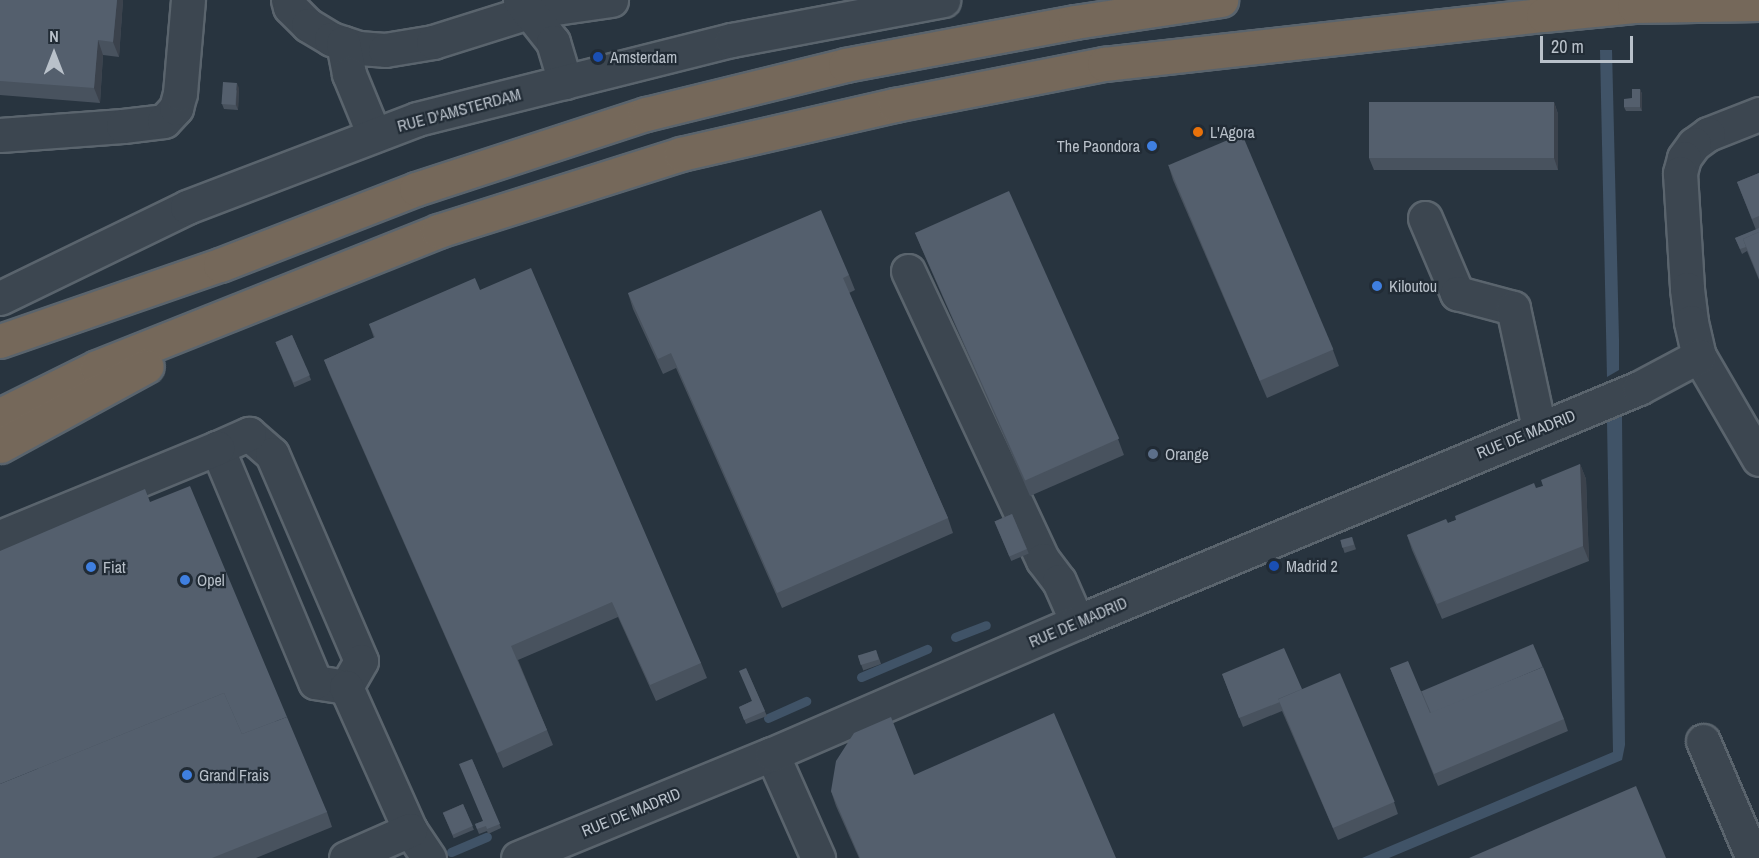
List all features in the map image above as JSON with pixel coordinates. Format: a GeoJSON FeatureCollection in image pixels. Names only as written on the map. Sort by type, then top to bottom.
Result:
{"type":"FeatureCollection","features":[{"type":"Feature","properties":{"kind":"highway"},"geometry":{"type":"LineString","coordinates":[[0,341],[220,265],[416,189],[646,114],[845,65],[1075,22],[1221,0]]}},
{"type":"Feature","properties":{"kind":"highway"},"geometry":{"type":"LineString","coordinates":[[0,415],[98,367],[438,231],[681,154],[895,105],[1081,68],[1634,6],[1759,3]]}},
{"type":"Feature","properties":{"kind":"highway"},"geometry":{"type":"LineString","coordinates":[[0,365],[220,265]]}},
{"type":"Feature","properties":{"kind":"highway"},"geometry":{"type":"LineString","coordinates":[[0,446],[286,291]]}},
{"type":"Feature","properties":{"kind":"street"},"geometry":{"type":"LineString","coordinates":[[0,135],[164,121],[176,108],[180,93],[188,0]]}},
{"type":"Feature","properties":{"kind":"street"},"geometry":{"type":"LineString","coordinates":[[288,0],[290,7],[308,25],[358,48],[385,50],[423,44],[524,6],[610,0]]}},
{"type":"Feature","properties":{"kind":"street","name":"RUE D'AMSTERDAM"},"geometry":{"type":"LineString","coordinates":[[0,298],[187,207],[417,119],[732,40],[943,0]]}},
{"type":"Feature","properties":{"kind":"street"},"geometry":{"type":"LineString","coordinates":[[524,6],[553,42],[566,82]]}},
{"type":"Feature","properties":{"kind":"street"},"geometry":{"type":"LineString","coordinates":[[343,43],[349,74],[374,135]]}},
{"type":"Feature","properties":{"kind":"street"},"geometry":{"type":"LineString","coordinates":[[1759,114],[1708,134],[1694,144],[1684,158],[1680,174],[1687,289],[1698,356],[1759,459]]}},
{"type":"Feature","properties":{"kind":"street"},"geometry":{"type":"LineString","coordinates":[[1425,218],[1456,293],[1513,308],[1539,428]]}},
{"type":"Feature","properties":{"kind":"street"},"geometry":{"type":"LineString","coordinates":[[908,271],[1042,560],[1059,580],[1077,622]]}},
{"type":"Feature","properties":{"kind":"street","name":"RUE DE MADRID"},"geometry":{"type":"LineString","coordinates":[[518,858],[772,754],[1077,622],[1639,388],[1698,356]]}},
{"type":"Feature","properties":{"kind":"street"},"geometry":{"type":"LineString","coordinates":[[0,537],[249,434],[272,454],[361,661],[346,687]]}},
{"type":"Feature","properties":{"kind":"street"},"geometry":{"type":"LineString","coordinates":[[217,448],[315,682],[346,687]]}},
{"type":"Feature","properties":{"kind":"street"},"geometry":{"type":"LineString","coordinates":[[346,687],[410,830],[429,858]]}},
{"type":"Feature","properties":{"kind":"street"},"geometry":{"type":"LineString","coordinates":[[1703,741],[1753,858]]}},
{"type":"Feature","properties":{"kind":"street"},"geometry":{"type":"LineString","coordinates":[[772,754],[818,858]]}},
{"type":"Feature","properties":{"kind":"street"},"geometry":{"type":"LineString","coordinates":[[346,858],[410,830]]}},
{"type":"Feature","properties":{"kind":"water"},"geometry":{"type":"Polygon","coordinates":[[[1600,50],[1612,50],[1619,340],[1619,370],[1607,377],[1600,50]]]}},
{"type":"Feature","properties":{"kind":"water"},"geometry":{"type":"Polygon","coordinates":[[[1622,416],[1625,745],[1622,760],[1389,858],[1362,858],[1613,752],[1607,422],[1622,416]]]}},
{"type":"Feature","properties":{"kind":"building"},"geometry":{"type":"Polygon","coordinates":[[[0,0],[117,0],[113,42],[98,40],[94,88],[0,81],[0,0]]]}},
{"type":"Feature","properties":{"kind":"building"},"geometry":{"type":"Polygon","coordinates":[[[223,82],[237,83],[235,105],[221,104],[223,82]]]}},
{"type":"Feature","properties":{"kind":"building"},"geometry":{"type":"Polygon","coordinates":[[[1632,89],[1640,89],[1640,107],[1624,107],[1624,99],[1632,98],[1632,89]]]}},
{"type":"Feature","properties":{"kind":"building"},"geometry":{"type":"Polygon","coordinates":[[[1369,102],[1554,102],[1554,158],[1369,158],[1369,102]]]}},
{"type":"Feature","properties":{"kind":"building"},"geometry":{"type":"Polygon","coordinates":[[[1242,134],[1333,349],[1260,381],[1168,165],[1242,134]]]}},
{"type":"Feature","properties":{"kind":"building"},"geometry":{"type":"Polygon","coordinates":[[[1759,173],[1759,216],[1752,219],[1737,182],[1759,173]]]}},
{"type":"Feature","properties":{"kind":"building"},"geometry":{"type":"Polygon","coordinates":[[[1009,191],[1119,439],[1025,480],[915,233],[1009,191]]]}},
{"type":"Feature","properties":{"kind":"building"},"geometry":{"type":"Polygon","coordinates":[[[821,210],[849,275],[843,278],[948,518],[777,593],[671,353],[658,359],[628,293],[821,210]]]}},
{"type":"Feature","properties":{"kind":"building"},"geometry":{"type":"Polygon","coordinates":[[[1759,228],[1759,232],[1743,239],[1746,247],[1740,249],[1735,238],[1759,228]]]}},
{"type":"Feature","properties":{"kind":"building"},"geometry":{"type":"Polygon","coordinates":[[[1759,232],[1759,278],[1743,239],[1759,232]]]}},
{"type":"Feature","properties":{"kind":"building"},"geometry":{"type":"Polygon","coordinates":[[[531,268],[701,663],[650,685],[612,602],[511,646],[547,730],[497,753],[324,360],[375,337],[369,324],[475,278],[480,290],[531,268]]]}},
{"type":"Feature","properties":{"kind":"building"},"geometry":{"type":"Polygon","coordinates":[[[292,335],[310,375],[293,383],[276,342],[292,335]]]}},
{"type":"Feature","properties":{"kind":"building"},"geometry":{"type":"Polygon","coordinates":[[[1580,464],[1583,546],[1437,604],[1407,535],[1446,519],[1448,523],[1456,520],[1455,516],[1534,483],[1536,488],[1543,486],[1541,480],[1580,464]]]}},
{"type":"Feature","properties":{"kind":"building"},"geometry":{"type":"Polygon","coordinates":[[[190,486],[287,717],[242,734],[224,693],[0,784],[0,551],[145,489],[150,502],[190,486]]]}},
{"type":"Feature","properties":{"kind":"building"},"geometry":{"type":"Polygon","coordinates":[[[1012,514],[1027,549],[1009,556],[995,521],[1012,514]]]}},
{"type":"Feature","properties":{"kind":"building"},"geometry":{"type":"Polygon","coordinates":[[[1352,537],[1354,545],[1342,548],[1340,540],[1352,537]]]}},
{"type":"Feature","properties":{"kind":"building"},"geometry":{"type":"Polygon","coordinates":[[[1533,644],[1543,667],[1431,714],[1422,691],[1533,644]]]}},
{"type":"Feature","properties":{"kind":"building"},"geometry":{"type":"Polygon","coordinates":[[[1284,648],[1302,689],[1278,699],[1280,702],[1239,718],[1222,674],[1284,648]]]}},
{"type":"Feature","properties":{"kind":"building"},"geometry":{"type":"Polygon","coordinates":[[[876,650],[879,660],[861,665],[858,656],[876,650]]]}},
{"type":"Feature","properties":{"kind":"building"},"geometry":{"type":"Polygon","coordinates":[[[1408,661],[1430,713],[1543,667],[1564,719],[1434,774],[1390,668],[1408,661]]]}},
{"type":"Feature","properties":{"kind":"building"},"geometry":{"type":"Polygon","coordinates":[[[746,668],[765,711],[744,720],[739,707],[752,701],[739,671],[746,668]]]}},
{"type":"Feature","properties":{"kind":"building"},"geometry":{"type":"Polygon","coordinates":[[[1340,673],[1395,802],[1333,828],[1278,699],[1340,673]]]}},
{"type":"Feature","properties":{"kind":"building","name":"Grand Frais"},"geometry":{"type":"Polygon","coordinates":[[[224,693],[242,734],[287,717],[327,812],[212,858],[0,858],[0,784],[224,693]]]}},
{"type":"Feature","properties":{"kind":"building"},"geometry":{"type":"Polygon","coordinates":[[[1054,713],[1116,858],[860,858],[831,791],[836,761],[854,733],[891,717],[914,775],[1054,713]]]}},
{"type":"Feature","properties":{"kind":"building"},"geometry":{"type":"Polygon","coordinates":[[[472,759],[500,824],[487,829],[486,826],[477,829],[475,824],[483,821],[459,764],[472,759]]]}},
{"type":"Feature","properties":{"kind":"building"},"geometry":{"type":"Polygon","coordinates":[[[1636,786],[1666,858],[1469,858],[1636,786]]]}},
{"type":"Feature","properties":{"kind":"building"},"geometry":{"type":"Polygon","coordinates":[[[463,804],[473,826],[453,835],[443,813],[463,804]]]}},
{"type":"Feature","properties":{"kind":"waterway"},"geometry":{"type":"LineString","coordinates":[[955,637],[986,625]]}},
{"type":"Feature","properties":{"kind":"waterway"},"geometry":{"type":"LineString","coordinates":[[861,677],[927,649]]}},
{"type":"Feature","properties":{"kind":"waterway"},"geometry":{"type":"LineString","coordinates":[[768,718],[806,701]]}},
{"type":"Feature","properties":{"kind":"waterway"},"geometry":{"type":"LineString","coordinates":[[451,852],[487,837]]}},
{"type":"Feature","properties":{"kind":"place","name":"Amsterdam"},"geometry":{"type":"Point","coordinates":[598,57]}},
{"type":"Feature","properties":{"kind":"place","name":"L'Agora"},"geometry":{"type":"Point","coordinates":[1198,132]}},
{"type":"Feature","properties":{"kind":"place","name":"The Paondora"},"geometry":{"type":"Point","coordinates":[1152,146]}},
{"type":"Feature","properties":{"kind":"place","name":"Kiloutou"},"geometry":{"type":"Point","coordinates":[1377,286]}},
{"type":"Feature","properties":{"kind":"place","name":"Orange"},"geometry":{"type":"Point","coordinates":[1153,454]}},
{"type":"Feature","properties":{"kind":"place","name":"Madrid 2"},"geometry":{"type":"Point","coordinates":[1274,566]}},
{"type":"Feature","properties":{"kind":"place","name":"Fiat"},"geometry":{"type":"Point","coordinates":[91,567]}},
{"type":"Feature","properties":{"kind":"place","name":"Opel"},"geometry":{"type":"Point","coordinates":[185,580]}},
{"type":"Feature","properties":{"kind":"place","name":"Grand Frais"},"geometry":{"type":"Point","coordinates":[187,775]}}]}
